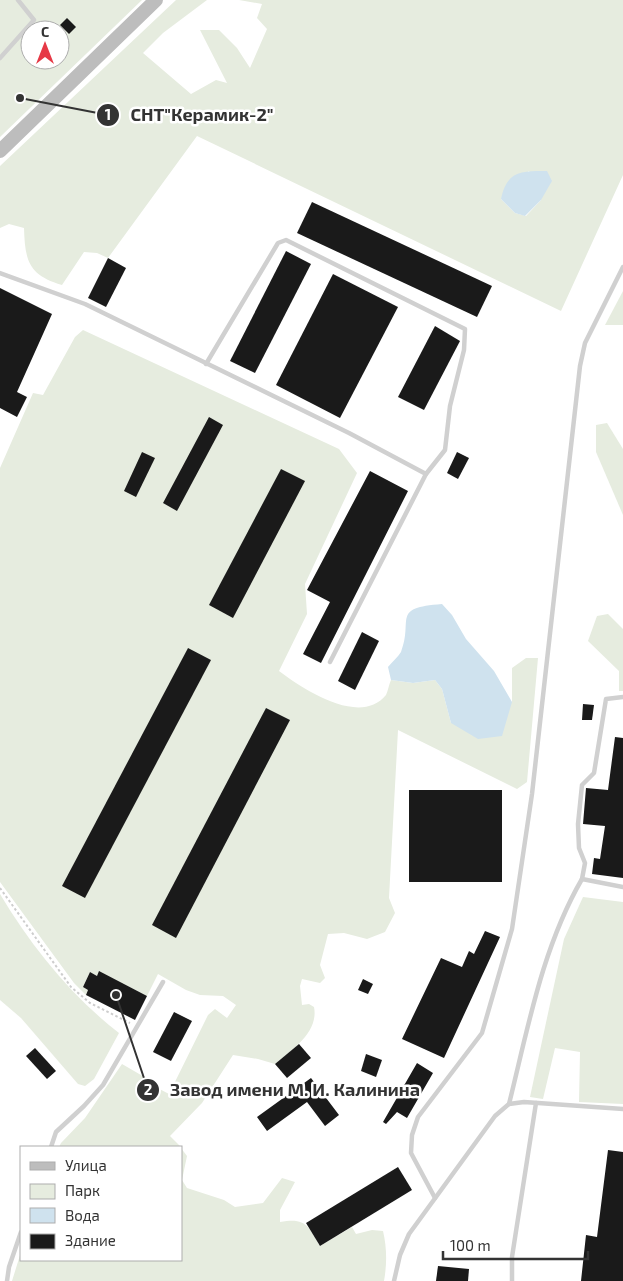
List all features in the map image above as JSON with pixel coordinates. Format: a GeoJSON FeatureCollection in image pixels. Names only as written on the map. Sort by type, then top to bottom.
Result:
{"type":"FeatureCollection","features":[{"type":"Feature","properties":{"kind":"street"},"geometry":{"type":"LineString","coordinates":[[0,151],[156,0]]}},
{"type":"Feature","properties":{"kind":"lane"},"geometry":{"type":"LineString","coordinates":[[0,58],[34,20],[18,0]]}},
{"type":"Feature","properties":{"kind":"lane"},"geometry":{"type":"LineString","coordinates":[[206,364],[278,243],[286,240],[465,329],[464,350],[450,406],[445,450],[426,474],[330,662]]}},
{"type":"Feature","properties":{"kind":"lane"},"geometry":{"type":"LineString","coordinates":[[435,1198],[411,1153],[412,1135],[418,1117],[482,1033],[512,929],[532,794],[580,366],[586,343],[623,267]]}},
{"type":"Feature","properties":{"kind":"lane"},"geometry":{"type":"LineString","coordinates":[[0,273],[84,304],[349,433],[426,474]]}},
{"type":"Feature","properties":{"kind":"lane"},"geometry":{"type":"LineString","coordinates":[[510,1104],[540,980],[556,932],[582,879],[584,863],[579,848],[578,824],[582,785],[594,773],[606,699],[623,697]]}},
{"type":"Feature","properties":{"kind":"lane"},"geometry":{"type":"LineString","coordinates":[[582,879],[623,887]]}},
{"type":"Feature","properties":{"kind":"lane"},"geometry":{"type":"LineString","coordinates":[[51,1146],[56,1132],[103,1085],[163,982]]}},
{"type":"Feature","properties":{"kind":"lane"},"geometry":{"type":"LineString","coordinates":[[394,1281],[400,1255],[409,1234],[495,1116],[510,1104],[536,1103],[623,1109]]}},
{"type":"Feature","properties":{"kind":"lane"},"geometry":{"type":"LineString","coordinates":[[512,1281],[512,1257],[536,1103]]}},
{"type":"Feature","properties":{"kind":"lane"},"geometry":{"type":"LineString","coordinates":[[8,1281],[9,1267],[20,1235]]}},
{"type":"Feature","properties":{"kind":"path"},"geometry":{"type":"LineString","coordinates":[[0,888],[71,987],[90,1003],[136,1027]]}},
{"type":"Feature","properties":{"kind":"green space"},"geometry":{"type":"Polygon","coordinates":[[[0,0],[142,0],[70,69],[70,20],[20,20],[20,70],[69,70],[0,137],[0,0]]]}},
{"type":"Feature","properties":{"kind":"green space"},"geometry":{"type":"Polygon","coordinates":[[[176,0],[207,0],[163,33],[143,53],[191,94],[216,80],[227,83],[200,30],[219,30],[237,48],[250,68],[267,29],[257,18],[262,4],[239,0],[623,0],[623,175],[561,311],[197,136],[108,258],[97,253],[84,252],[62,285],[42,276],[31,265],[27,257],[24,228],[9,224],[0,228],[0,166],[176,0]],[[529,171],[501,199],[515,213],[526,216],[541,200],[529,171]]]}},
{"type":"Feature","properties":{"kind":"green space"},"geometry":{"type":"Polygon","coordinates":[[[623,291],[623,325],[605,325],[623,291]]]}},
{"type":"Feature","properties":{"kind":"green space"},"geometry":{"type":"Polygon","coordinates":[[[83,330],[339,449],[357,473],[305,584],[307,614],[279,671],[302,687],[332,702],[362,707],[375,704],[386,695],[391,680],[413,683],[435,680],[442,689],[451,723],[512,702],[512,668],[526,658],[538,658],[527,782],[517,789],[398,730],[389,898],[395,913],[385,932],[367,939],[344,933],[328,934],[320,965],[325,978],[320,983],[302,979],[300,986],[302,1005],[309,1004],[314,1007],[312,1024],[303,1040],[275,1064],[233,1055],[202,1103],[170,1136],[180,1146],[60,1146],[85,1118],[122,1064],[153,1082],[152,1085],[169,1094],[208,1015],[215,1009],[227,1018],[236,1005],[223,996],[200,995],[186,990],[158,974],[147,996],[100,972],[97,976],[90,972],[83,987],[88,990],[86,995],[74,983],[0,882],[0,468],[33,393],[43,395],[75,337],[83,330]]]}},
{"type":"Feature","properties":{"kind":"green space"},"geometry":{"type":"Polygon","coordinates":[[[607,423],[623,449],[623,515],[596,452],[596,425],[607,423]]]}},
{"type":"Feature","properties":{"kind":"green space"},"geometry":{"type":"Polygon","coordinates":[[[608,614],[623,629],[623,691],[619,691],[619,671],[588,641],[597,616],[608,614]]]}},
{"type":"Feature","properties":{"kind":"green space"},"geometry":{"type":"Polygon","coordinates":[[[0,894],[25,932],[53,969],[101,1019],[119,1033],[94,1079],[85,1086],[78,1084],[21,1018],[0,1000],[0,894]]]}},
{"type":"Feature","properties":{"kind":"green space"},"geometry":{"type":"Polygon","coordinates":[[[583,897],[623,902],[623,1104],[579,1102],[580,1052],[555,1048],[543,1099],[530,1097],[564,939],[583,897]]]}},
{"type":"Feature","properties":{"kind":"green space"},"geometry":{"type":"Polygon","coordinates":[[[182,1149],[187,1156],[182,1180],[182,1149]]]}},
{"type":"Feature","properties":{"kind":"green space"},"geometry":{"type":"Polygon","coordinates":[[[282,1178],[295,1182],[280,1210],[280,1222],[301,1222],[309,1228],[320,1246],[352,1227],[356,1234],[372,1230],[383,1231],[386,1256],[384,1281],[12,1281],[20,1255],[20,1261],[182,1261],[182,1180],[187,1188],[224,1200],[235,1207],[263,1203],[282,1178]]]}},
{"type":"Feature","properties":{"kind":"water"},"geometry":{"type":"Polygon","coordinates":[[[547,171],[552,181],[541,200],[525,216],[515,213],[501,199],[507,182],[512,177],[523,172],[547,171]]]}},
{"type":"Feature","properties":{"kind":"water"},"geometry":{"type":"Polygon","coordinates":[[[442,604],[452,615],[466,639],[494,671],[512,702],[502,736],[478,739],[451,723],[442,689],[435,680],[413,683],[391,680],[388,667],[401,652],[407,617],[410,612],[426,606],[442,604]]]}},
{"type":"Feature","properties":{"kind":"building"},"geometry":{"type":"Polygon","coordinates":[[[70,21],[76,27],[70,33],[70,21]]]}},
{"type":"Feature","properties":{"kind":"building"},"geometry":{"type":"Polygon","coordinates":[[[312,202],[492,286],[477,317],[297,233],[312,202]]]}},
{"type":"Feature","properties":{"kind":"building"},"geometry":{"type":"Polygon","coordinates":[[[286,251],[311,264],[255,373],[230,361],[286,251]]]}},
{"type":"Feature","properties":{"kind":"building"},"geometry":{"type":"Polygon","coordinates":[[[108,258],[126,268],[106,307],[88,298],[108,258]]]}},
{"type":"Feature","properties":{"kind":"building"},"geometry":{"type":"Polygon","coordinates":[[[333,274],[398,307],[340,418],[276,385],[333,274]]]}},
{"type":"Feature","properties":{"kind":"building"},"geometry":{"type":"Polygon","coordinates":[[[0,288],[52,314],[17,392],[27,397],[17,417],[0,408],[0,288]]]}},
{"type":"Feature","properties":{"kind":"building"},"geometry":{"type":"Polygon","coordinates":[[[435,326],[460,341],[424,410],[398,397],[435,326]]]}},
{"type":"Feature","properties":{"kind":"building"},"geometry":{"type":"Polygon","coordinates":[[[209,417],[223,425],[177,511],[163,503],[209,417]]]}},
{"type":"Feature","properties":{"kind":"building"},"geometry":{"type":"Polygon","coordinates":[[[142,452],[155,458],[136,497],[124,491],[142,452]]]}},
{"type":"Feature","properties":{"kind":"building"},"geometry":{"type":"Polygon","coordinates":[[[457,452],[469,458],[458,479],[447,473],[457,452]]]}},
{"type":"Feature","properties":{"kind":"building"},"geometry":{"type":"Polygon","coordinates":[[[281,469],[305,481],[233,618],[209,605],[281,469]]]}},
{"type":"Feature","properties":{"kind":"building"},"geometry":{"type":"Polygon","coordinates":[[[370,471],[408,491],[321,663],[303,654],[330,602],[307,590],[370,471]]]}},
{"type":"Feature","properties":{"kind":"building"},"geometry":{"type":"Polygon","coordinates":[[[362,632],[379,641],[355,690],[338,681],[362,632]]]}},
{"type":"Feature","properties":{"kind":"building"},"geometry":{"type":"Polygon","coordinates":[[[188,648],[211,660],[85,898],[62,886],[188,648]]]}},
{"type":"Feature","properties":{"kind":"building"},"geometry":{"type":"Polygon","coordinates":[[[583,704],[594,705],[592,720],[582,720],[583,704]]]}},
{"type":"Feature","properties":{"kind":"building"},"geometry":{"type":"Polygon","coordinates":[[[266,708],[290,720],[176,938],[152,925],[266,708]]]}},
{"type":"Feature","properties":{"kind":"building"},"geometry":{"type":"Polygon","coordinates":[[[615,737],[623,738],[623,878],[592,874],[594,858],[600,859],[605,826],[583,824],[586,788],[608,790],[615,737]]]}},
{"type":"Feature","properties":{"kind":"building"},"geometry":{"type":"Polygon","coordinates":[[[409,790],[502,790],[502,882],[409,882],[409,790]]]}},
{"type":"Feature","properties":{"kind":"building"},"geometry":{"type":"Polygon","coordinates":[[[485,931],[500,937],[444,1058],[402,1039],[441,958],[462,967],[469,951],[474,954],[485,931]]]}},
{"type":"Feature","properties":{"kind":"building"},"geometry":{"type":"Polygon","coordinates":[[[99,971],[147,996],[135,1020],[86,995],[88,990],[83,987],[90,972],[97,976],[99,971]]]}},
{"type":"Feature","properties":{"kind":"building"},"geometry":{"type":"Polygon","coordinates":[[[363,979],[373,984],[368,994],[358,990],[363,979]]]}},
{"type":"Feature","properties":{"kind":"building"},"geometry":{"type":"Polygon","coordinates":[[[174,1012],[192,1021],[171,1061],[153,1052],[174,1012]]]}},
{"type":"Feature","properties":{"kind":"building"},"geometry":{"type":"Polygon","coordinates":[[[299,1044],[311,1058],[287,1078],[275,1064],[299,1044]]]}},
{"type":"Feature","properties":{"kind":"building"},"geometry":{"type":"Polygon","coordinates":[[[35,1048],[56,1071],[47,1079],[26,1056],[35,1048]]]}},
{"type":"Feature","properties":{"kind":"building"},"geometry":{"type":"Polygon","coordinates":[[[366,1054],[382,1060],[376,1077],[361,1071],[366,1054]]]}},
{"type":"Feature","properties":{"kind":"building"},"geometry":{"type":"Polygon","coordinates":[[[417,1063],[433,1073],[407,1118],[397,1112],[386,1124],[383,1122],[417,1063]]]}},
{"type":"Feature","properties":{"kind":"building"},"geometry":{"type":"Polygon","coordinates":[[[311,1078],[339,1115],[325,1126],[307,1102],[267,1131],[257,1117],[311,1078]]]}},
{"type":"Feature","properties":{"kind":"building"},"geometry":{"type":"Polygon","coordinates":[[[608,1150],[623,1152],[623,1281],[581,1281],[586,1235],[597,1237],[608,1150]]]}},
{"type":"Feature","properties":{"kind":"building"},"geometry":{"type":"Polygon","coordinates":[[[398,1167],[412,1190],[320,1246],[306,1223],[398,1167]]]}},
{"type":"Feature","properties":{"kind":"building"},"geometry":{"type":"Polygon","coordinates":[[[438,1266],[469,1269],[468,1281],[436,1281],[438,1266]]]}},
{"type":"Feature","properties":{"kind":"place","name":"СНТ\"Керамик-2\""},"geometry":{"type":"Point","coordinates":[20,98]}},
{"type":"Feature","properties":{"kind":"place","name":"Завод имени М. И. Калинина"},"geometry":{"type":"Point","coordinates":[116,995]}}]}
